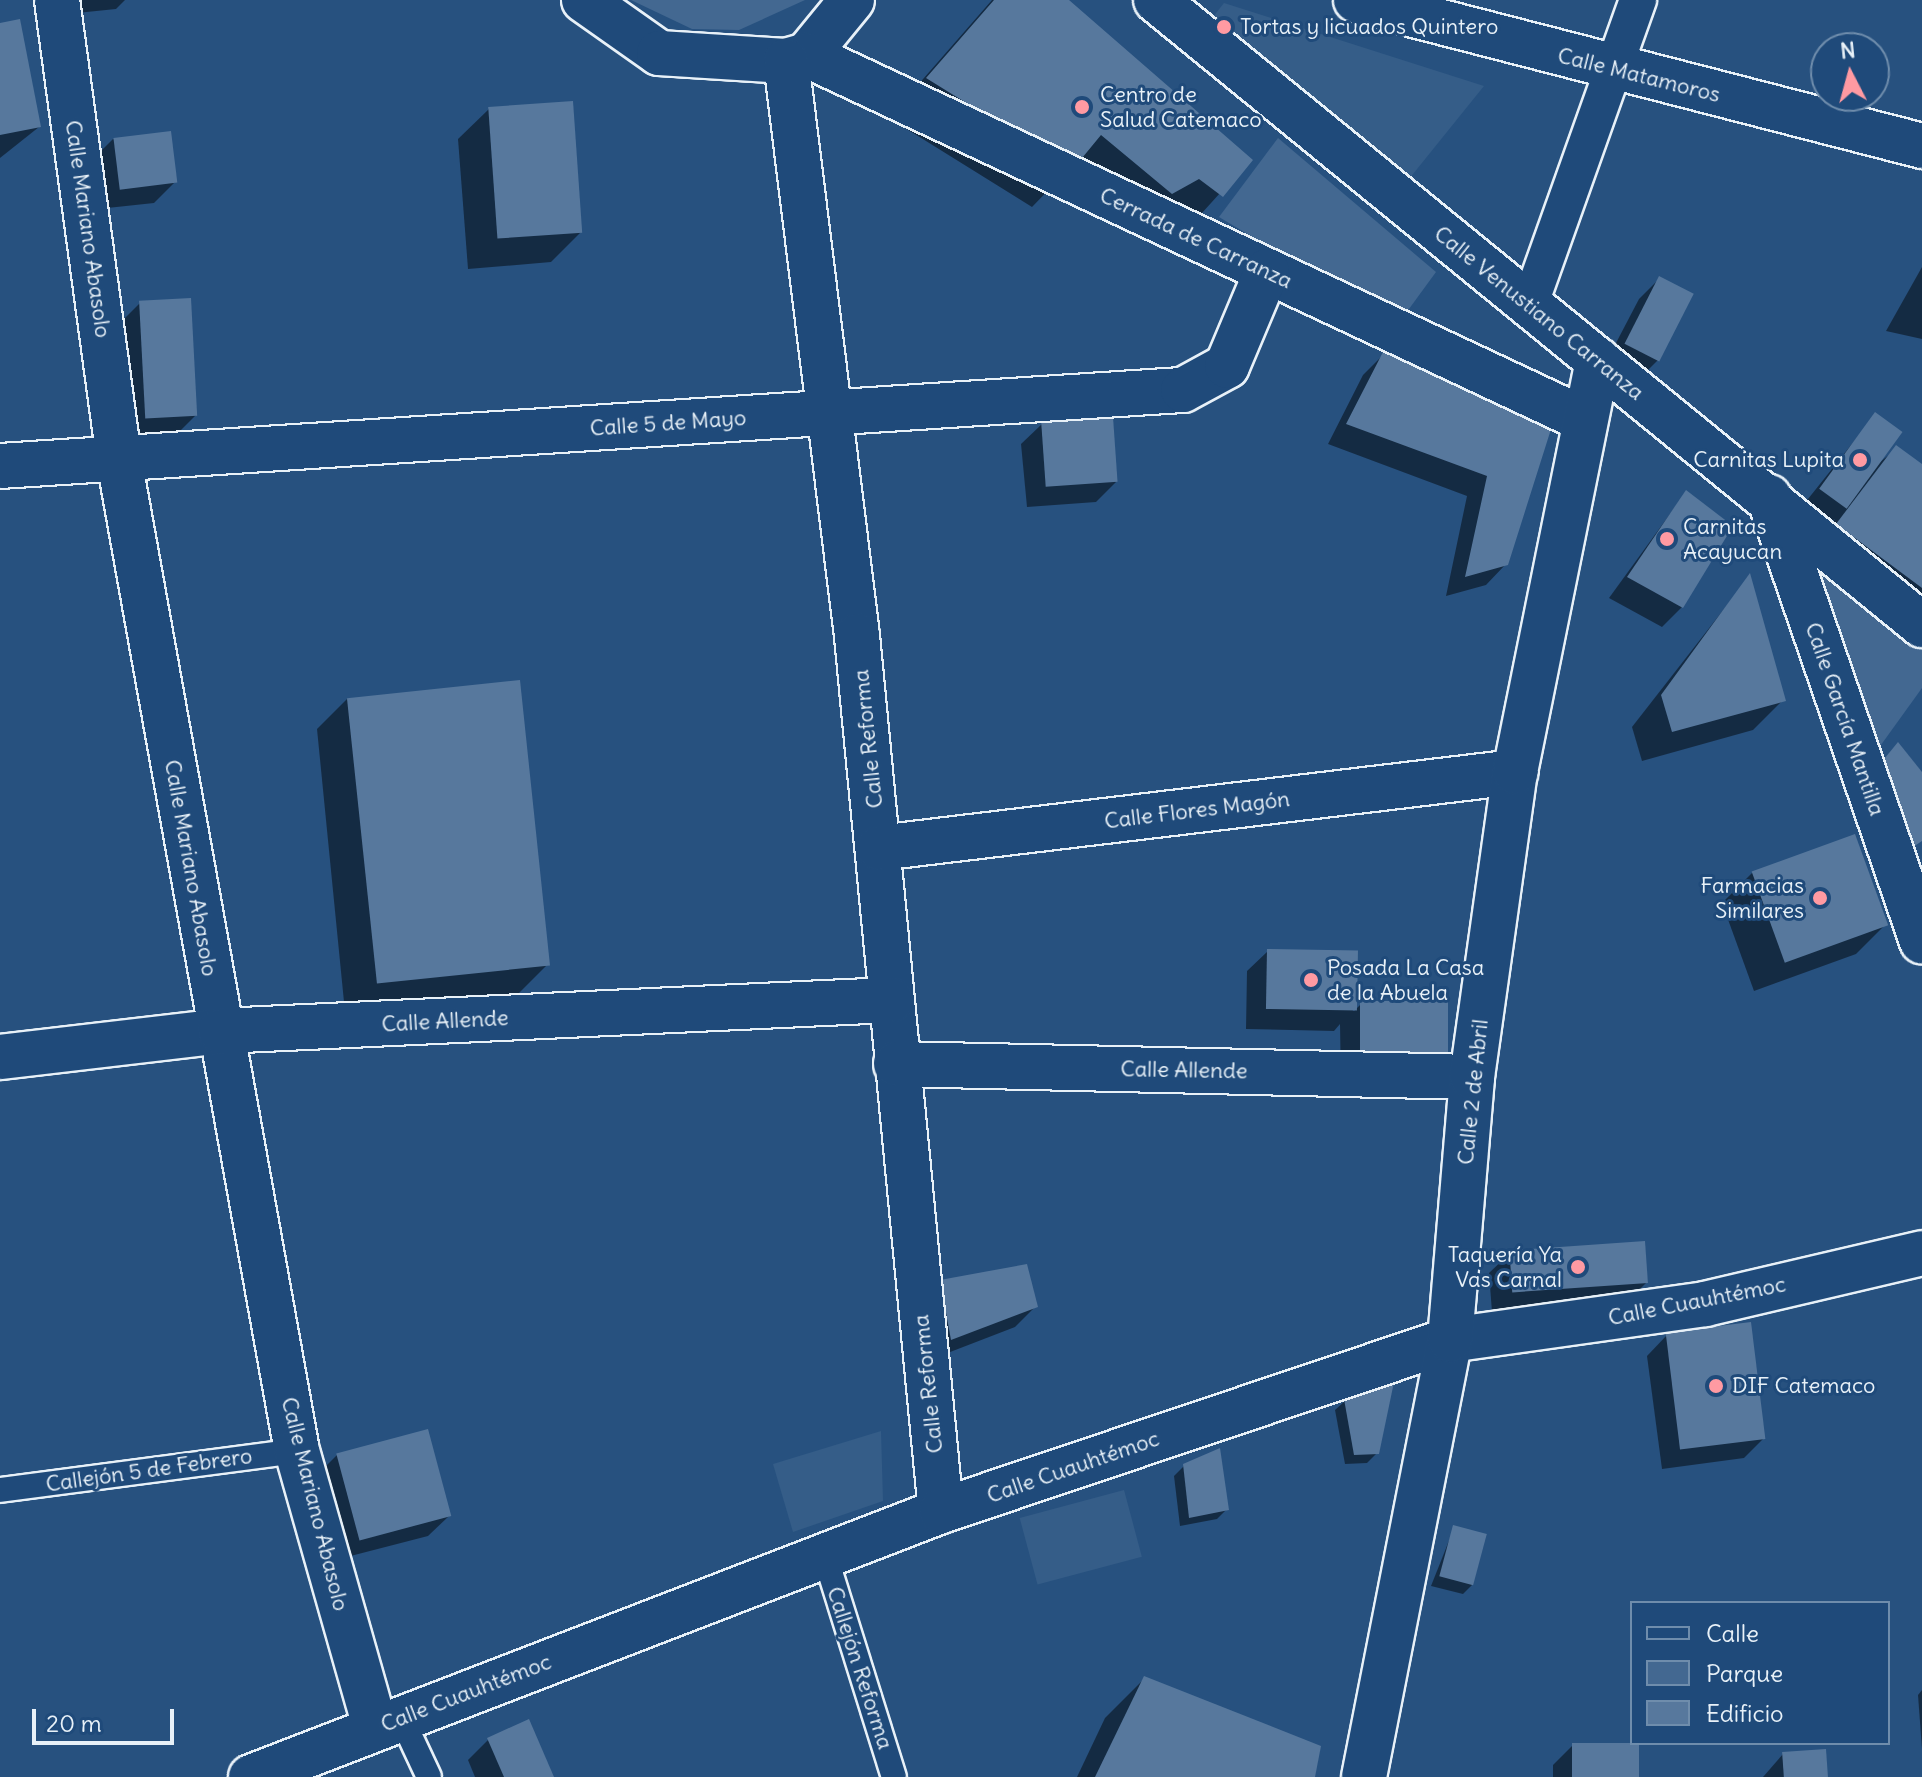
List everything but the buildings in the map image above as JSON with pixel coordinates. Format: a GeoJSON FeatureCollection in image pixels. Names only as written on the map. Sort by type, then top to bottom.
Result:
{"type":"FeatureCollection","features":[{"type":"Feature","properties":{"kind":"street","name":"Calle Mariano Abasolo"},"geometry":{"type":"LineString","coordinates":[[57,0],[119,460],[297,1451],[388,1722]]}},
{"type":"Feature","properties":{"kind":"street"},"geometry":{"type":"LineString","coordinates":[[584,0],[659,53],[796,58],[852,0]]}},
{"type":"Feature","properties":{"kind":"street","name":"Calle Venustiano Carranza"},"geometry":{"type":"LineString","coordinates":[[1156,0],[1529,306],[1769,497],[1922,625]]}},
{"type":"Feature","properties":{"kind":"street","name":"Calle Matamoros"},"geometry":{"type":"LineString","coordinates":[[1356,0],[1616,70],[1922,146]]}},
{"type":"Feature","properties":{"kind":"street"},"geometry":{"type":"LineString","coordinates":[[1529,306],[1616,70],[1638,0]]}},
{"type":"Feature","properties":{"kind":"street","name":"Cerrada de Carranza"},"geometry":{"type":"LineString","coordinates":[[796,58],[1267,271],[1585,420]]}},
{"type":"Feature","properties":{"kind":"street","name":"Calle Reforma"},"geometry":{"type":"LineString","coordinates":[[796,58],[879,848],[896,1064],[941,1511]]}},
{"type":"Feature","properties":{"kind":"street","name":"Calle 5 de Mayo"},"geometry":{"type":"LineString","coordinates":[[0,466],[1183,390],[1227,366],[1267,271]]}},
{"type":"Feature","properties":{"kind":"street","name":"Calle 2 de Abril"},"geometry":{"type":"LineString","coordinates":[[1364,1777],[1450,1340],[1472,1077],[1515,772],[1598,360]]}},
{"type":"Feature","properties":{"kind":"street","name":"Calle García Mantilla"},"geometry":{"type":"LineString","coordinates":[[1769,497],[1922,941]]}},
{"type":"Feature","properties":{"kind":"street","name":"Calle Flores Magón"},"geometry":{"type":"LineString","coordinates":[[879,848],[1515,772]]}},
{"type":"Feature","properties":{"kind":"street","name":"Calle Allende"},"geometry":{"type":"LineString","coordinates":[[0,1057],[220,1031],[891,1000]]}},
{"type":"Feature","properties":{"kind":"street","name":"Calle Allende"},"geometry":{"type":"LineString","coordinates":[[896,1064],[1472,1077]]}},
{"type":"Feature","properties":{"kind":"street","name":"Calle Cuauhtémoc"},"geometry":{"type":"LineString","coordinates":[[251,1777],[388,1722],[826,1559],[941,1511],[1450,1340],[1705,1304],[1922,1253]]}},
{"type":"Feature","properties":{"kind":"lane","name":"Callejón 5 de Febrero"},"geometry":{"type":"LineString","coordinates":[[0,1490],[297,1451]]}},
{"type":"Feature","properties":{"kind":"lane","name":"Callejón Reforma"},"geometry":{"type":"LineString","coordinates":[[826,1559],[894,1777]]}},
{"type":"Feature","properties":{"kind":"lane","name":"Calle Mariano Abasolo"},"geometry":{"type":"LineString","coordinates":[[388,1722],[429,1777]]}},
{"type":"Feature","properties":{"kind":"shaded area"},"geometry":{"type":"Polygon","coordinates":[[[1224,3],[1484,86],[1405,184],[1205,27],[1224,3]]]}},
{"type":"Feature","properties":{"kind":"shaded area"},"geometry":{"type":"Polygon","coordinates":[[[881,1431],[883,1501],[793,1532],[773,1464],[881,1431]]]}},
{"type":"Feature","properties":{"kind":"shaded area"},"geometry":{"type":"Polygon","coordinates":[[[1124,1490],[1142,1557],[1038,1585],[1020,1518],[1124,1490]]]}},
{"type":"Feature","properties":{"kind":"green space"},"geometry":{"type":"Polygon","coordinates":[[[631,0],[805,0],[739,30],[692,29],[631,0]]]}},
{"type":"Feature","properties":{"kind":"green space"},"geometry":{"type":"Polygon","coordinates":[[[1278,138],[1436,272],[1398,324],[1219,217],[1278,138]]]}},
{"type":"Feature","properties":{"kind":"green space"},"geometry":{"type":"Polygon","coordinates":[[[1812,562],[1922,646],[1922,688],[1873,756],[1812,562]]]}},
{"type":"Feature","properties":{"kind":"place","name":"Tortas y licuados Quintero"},"geometry":{"type":"Point","coordinates":[1224,27]}},
{"type":"Feature","properties":{"kind":"place","name":"Centro de Salud Catemaco"},"geometry":{"type":"Point","coordinates":[1082,107]}},
{"type":"Feature","properties":{"kind":"place","name":"Carnitas Lupita"},"geometry":{"type":"Point","coordinates":[1860,460]}},
{"type":"Feature","properties":{"kind":"place","name":"Carnitas Acayucan"},"geometry":{"type":"Point","coordinates":[1667,539]}},
{"type":"Feature","properties":{"kind":"place","name":"Farmacias Similares"},"geometry":{"type":"Point","coordinates":[1820,898]}},
{"type":"Feature","properties":{"kind":"place","name":"Posada La Casa de la Abuela"},"geometry":{"type":"Point","coordinates":[1311,980]}},
{"type":"Feature","properties":{"kind":"place","name":"Taquería Ya Vas Carnal"},"geometry":{"type":"Point","coordinates":[1578,1267]}},
{"type":"Feature","properties":{"kind":"place","name":"DIF Catemaco"},"geometry":{"type":"Point","coordinates":[1716,1386]}}]}
